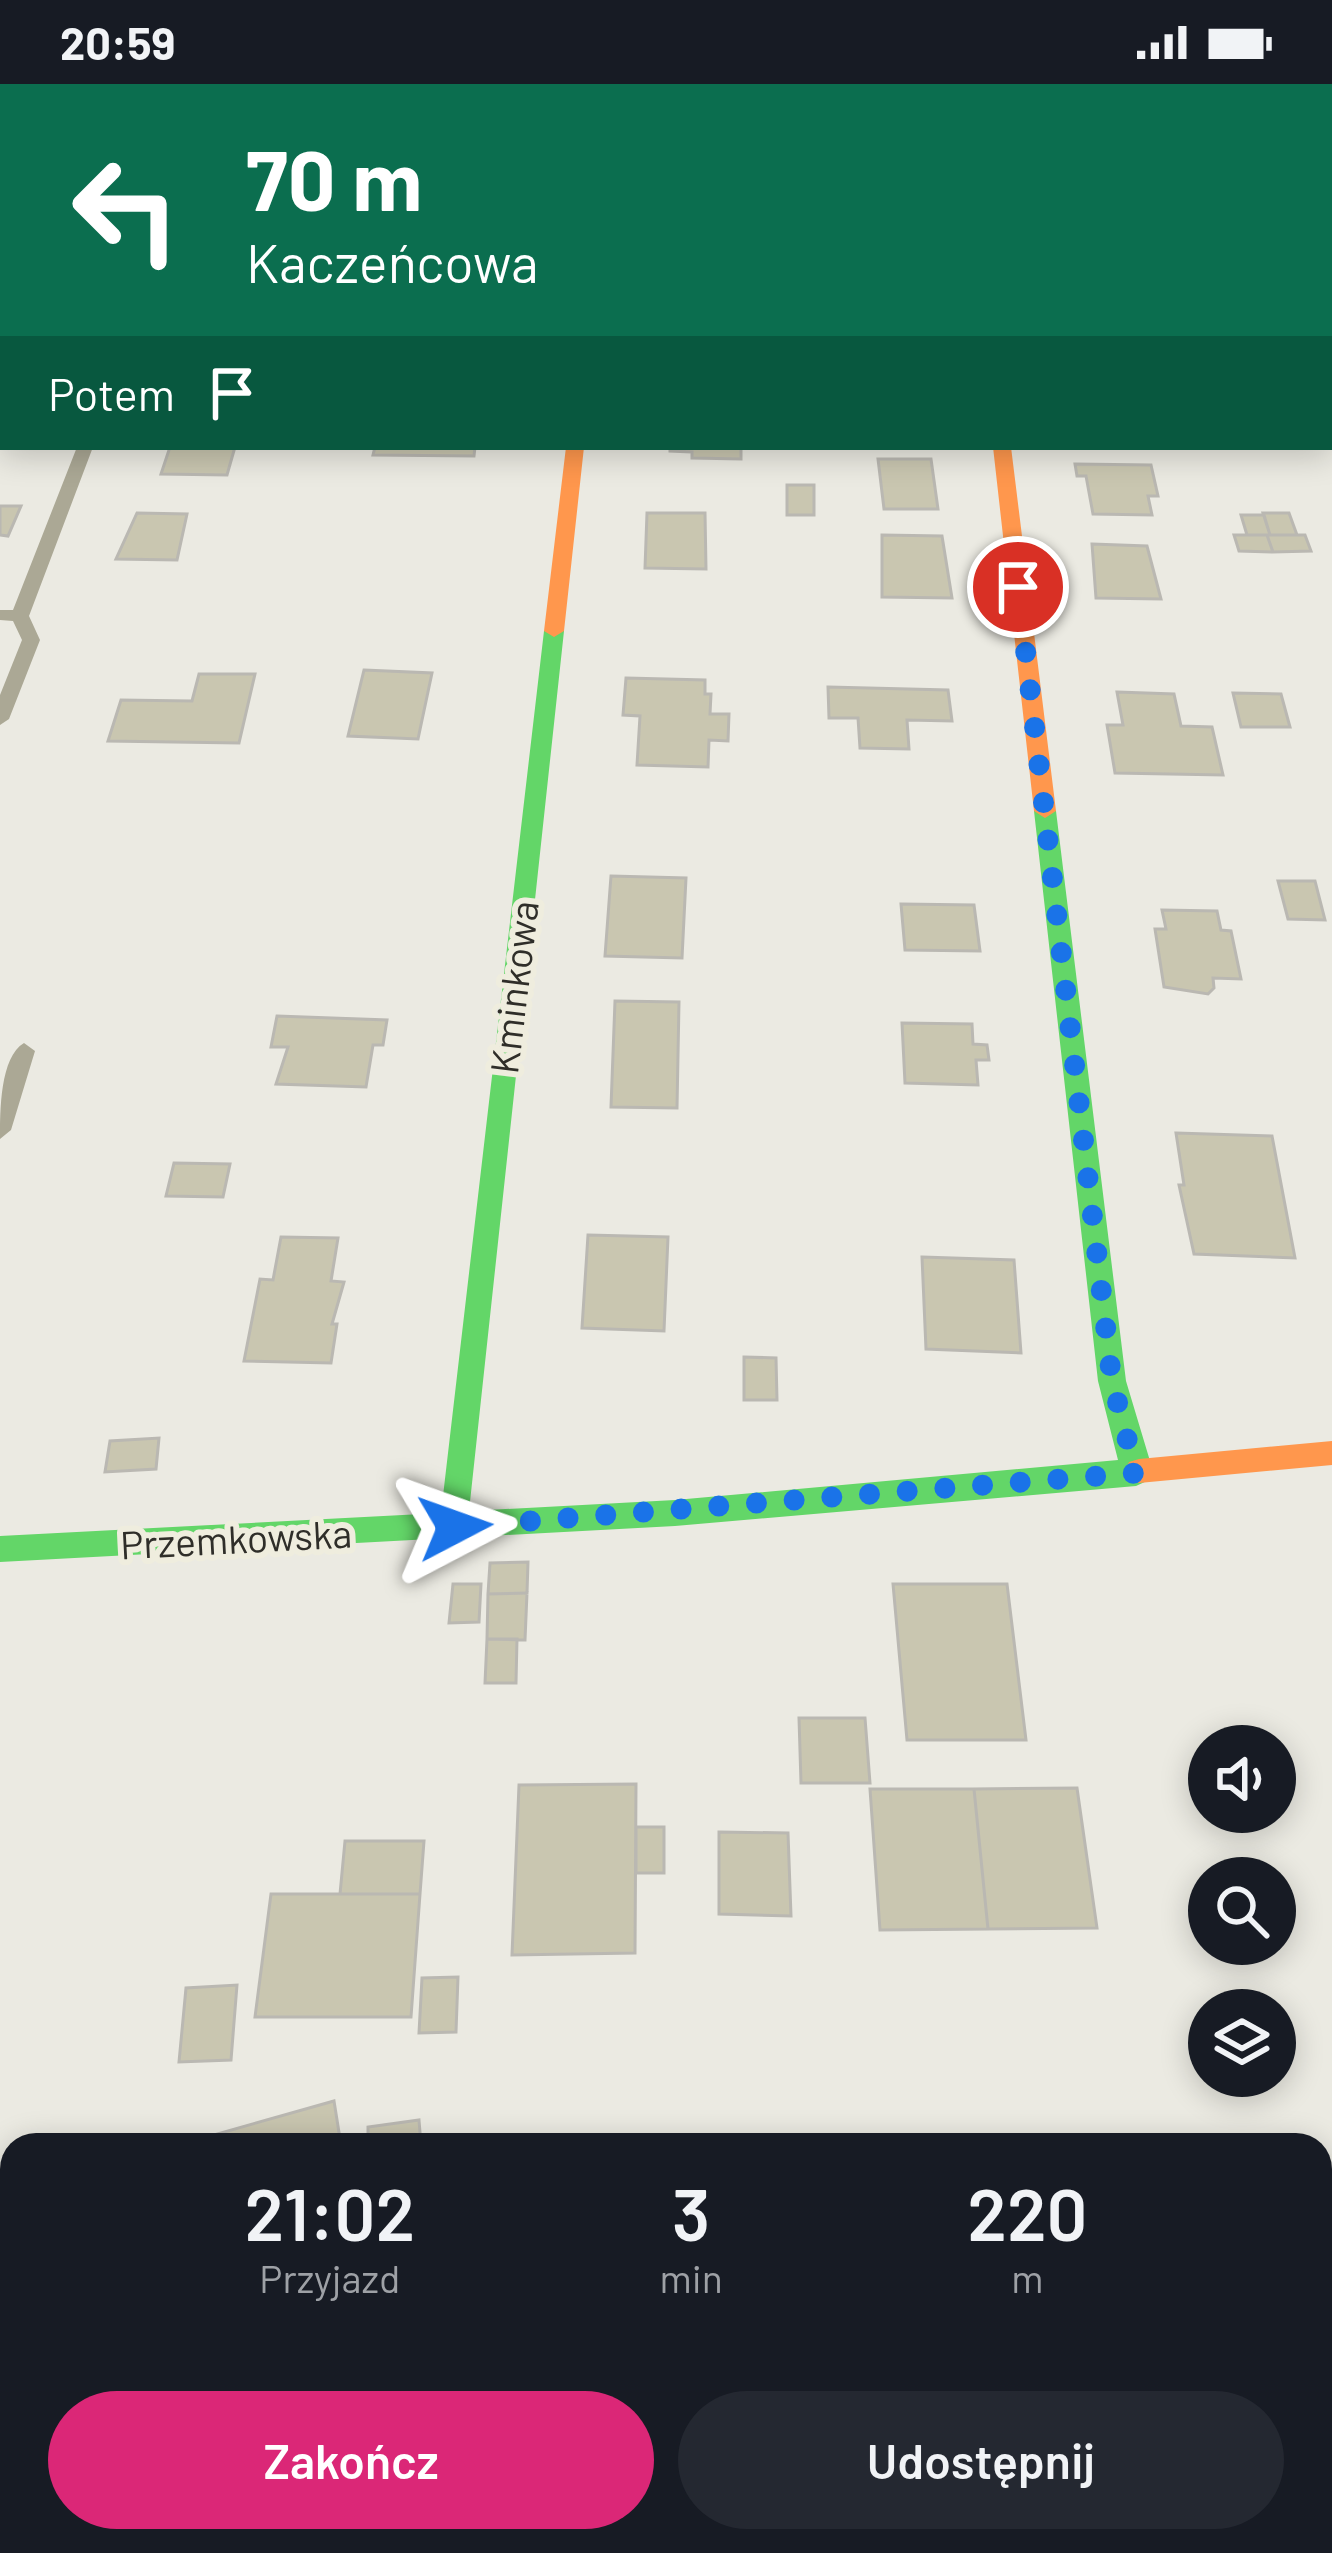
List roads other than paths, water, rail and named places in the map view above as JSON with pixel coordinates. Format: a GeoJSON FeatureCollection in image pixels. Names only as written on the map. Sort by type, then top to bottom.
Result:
{"type":"FeatureCollection","features":[{"type":"Feature","properties":{"kind":"street","name":"Kminkowa"},"geometry":{"type":"LineString","coordinates":[[455,1527],[455,1485],[575,450]]}},
{"type":"Feature","properties":{"kind":"street"},"geometry":{"type":"LineString","coordinates":[[1002,450],[1112,1381],[1136,1473]]}},
{"type":"Feature","properties":{"kind":"street","name":"Przemkowska"},"geometry":{"type":"LineString","coordinates":[[0,1549],[455,1527],[1332,1453]]}},
{"type":"Feature","properties":{"kind":"lane"},"geometry":{"type":"LineString","coordinates":[[0,719],[31,640],[10,615],[84,450]]}},
{"type":"Feature","properties":{"kind":"lane"},"geometry":{"type":"LineString","coordinates":[[0,1130],[24,1051]]}}]}
